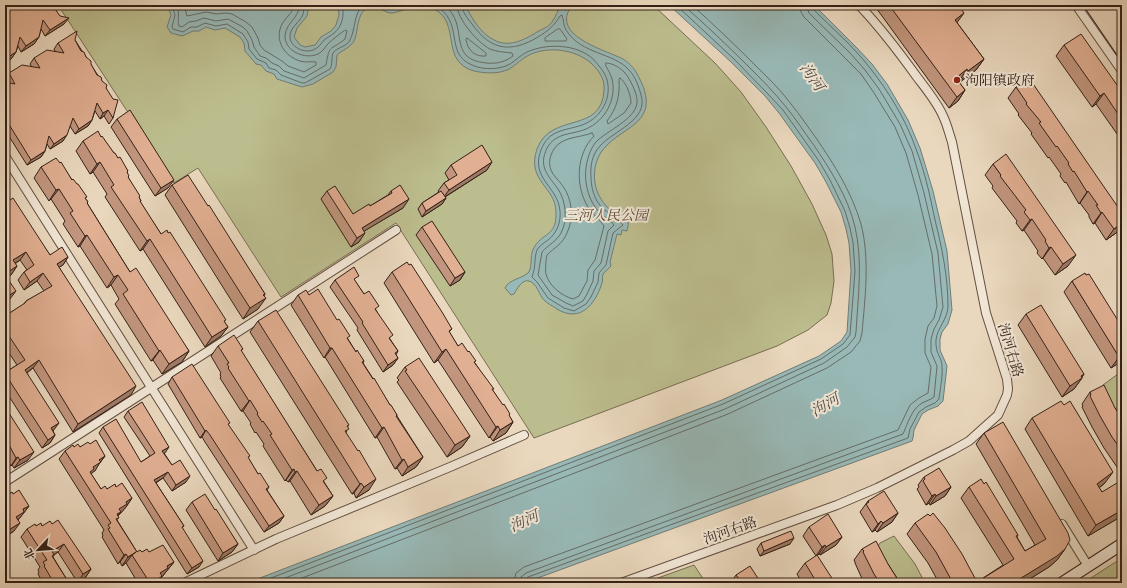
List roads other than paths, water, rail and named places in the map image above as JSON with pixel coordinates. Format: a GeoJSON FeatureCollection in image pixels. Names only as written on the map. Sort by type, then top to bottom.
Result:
{"type":"FeatureCollection","features":[{"type":"Feature","properties":{"kind":"highway"},"geometry":{"type":"LineString","coordinates":[[1092,5],[1122,49]]}},
{"type":"Feature","properties":{"kind":"highway"},"geometry":{"type":"LineString","coordinates":[[1105,5],[1122,29]]}},
{"type":"Feature","properties":{"kind":"street","name":"泃河右路"},"geometry":{"type":"LineString","coordinates":[[621,583],[837,505],[928,464],[969,441],[996,420],[1007,395],[1007,379],[986,314],[952,142],[947,124],[931,96],[873,20],[859,5]]}},
{"type":"Feature","properties":{"kind":"street"},"geometry":{"type":"LineString","coordinates":[[1076,5],[1122,71]]}},
{"type":"Feature","properties":{"kind":"street"},"geometry":{"type":"LineString","coordinates":[[5,156],[254,550]]}},
{"type":"Feature","properties":{"kind":"street"},"geometry":{"type":"LineString","coordinates":[[5,482],[396,230]]}},
{"type":"Feature","properties":{"kind":"street"},"geometry":{"type":"LineString","coordinates":[[184,583],[276,539],[524,435]]}},
{"type":"Feature","properties":{"kind":"street"},"geometry":{"type":"LineString","coordinates":[[1059,520],[1088,566]]}},
{"type":"Feature","properties":{"kind":"street"},"geometry":{"type":"LineString","coordinates":[[1062,583],[1122,544]]}},
{"type":"Feature","properties":{"kind":"water"},"geometry":{"type":"Polygon","coordinates":[[[167,5],[309,5],[307,16],[297,28],[294,37],[300,45],[305,47],[315,45],[321,37],[331,31],[336,25],[339,15],[338,5],[422,5],[391,13],[377,7],[366,9],[360,16],[354,41],[337,55],[336,67],[333,72],[313,84],[302,87],[277,79],[274,74],[266,71],[261,65],[256,64],[245,51],[244,43],[240,37],[225,28],[215,30],[206,27],[199,31],[193,31],[182,36],[171,33],[167,27],[171,15],[167,5]]]}},
{"type":"Feature","properties":{"kind":"water"},"geometry":{"type":"Polygon","coordinates":[[[426,5],[465,5],[474,20],[489,37],[500,42],[511,43],[527,38],[551,24],[560,5],[573,5],[568,12],[567,21],[570,29],[586,42],[623,59],[636,72],[645,92],[646,106],[641,117],[633,126],[611,141],[602,151],[596,164],[594,178],[597,191],[603,202],[613,212],[628,222],[627,231],[622,230],[621,235],[617,234],[610,262],[611,266],[603,274],[599,291],[591,305],[580,313],[565,313],[547,303],[542,298],[534,284],[529,281],[524,281],[514,294],[511,295],[505,288],[509,283],[529,272],[533,249],[552,230],[556,220],[555,203],[535,169],[537,149],[544,137],[553,130],[586,118],[595,113],[601,104],[604,82],[595,67],[585,59],[577,54],[559,50],[540,51],[524,58],[510,69],[497,73],[474,71],[463,66],[457,59],[453,51],[447,23],[442,15],[426,5]]]}},
{"type":"Feature","properties":{"kind":"water","name":"泃河"},"geometry":{"type":"Polygon","coordinates":[[[669,5],[814,5],[872,64],[887,84],[908,120],[920,148],[933,191],[947,251],[952,310],[948,324],[942,332],[940,339],[940,350],[947,366],[943,401],[938,406],[922,414],[914,430],[912,441],[524,583],[247,583],[722,400],[819,356],[841,341],[847,332],[851,271],[849,243],[841,212],[826,182],[815,163],[765,96],[731,62],[669,5]]]}},
{"type":"Feature","properties":{"kind":"place","name":"泃阳镇政府"},"geometry":{"type":"Point","coordinates":[957,80]}},
{"type":"Feature","properties":{"kind":"park label","name":"三河人民公园"},"geometry":{"type":"Point","coordinates":[606,215]}}]}
